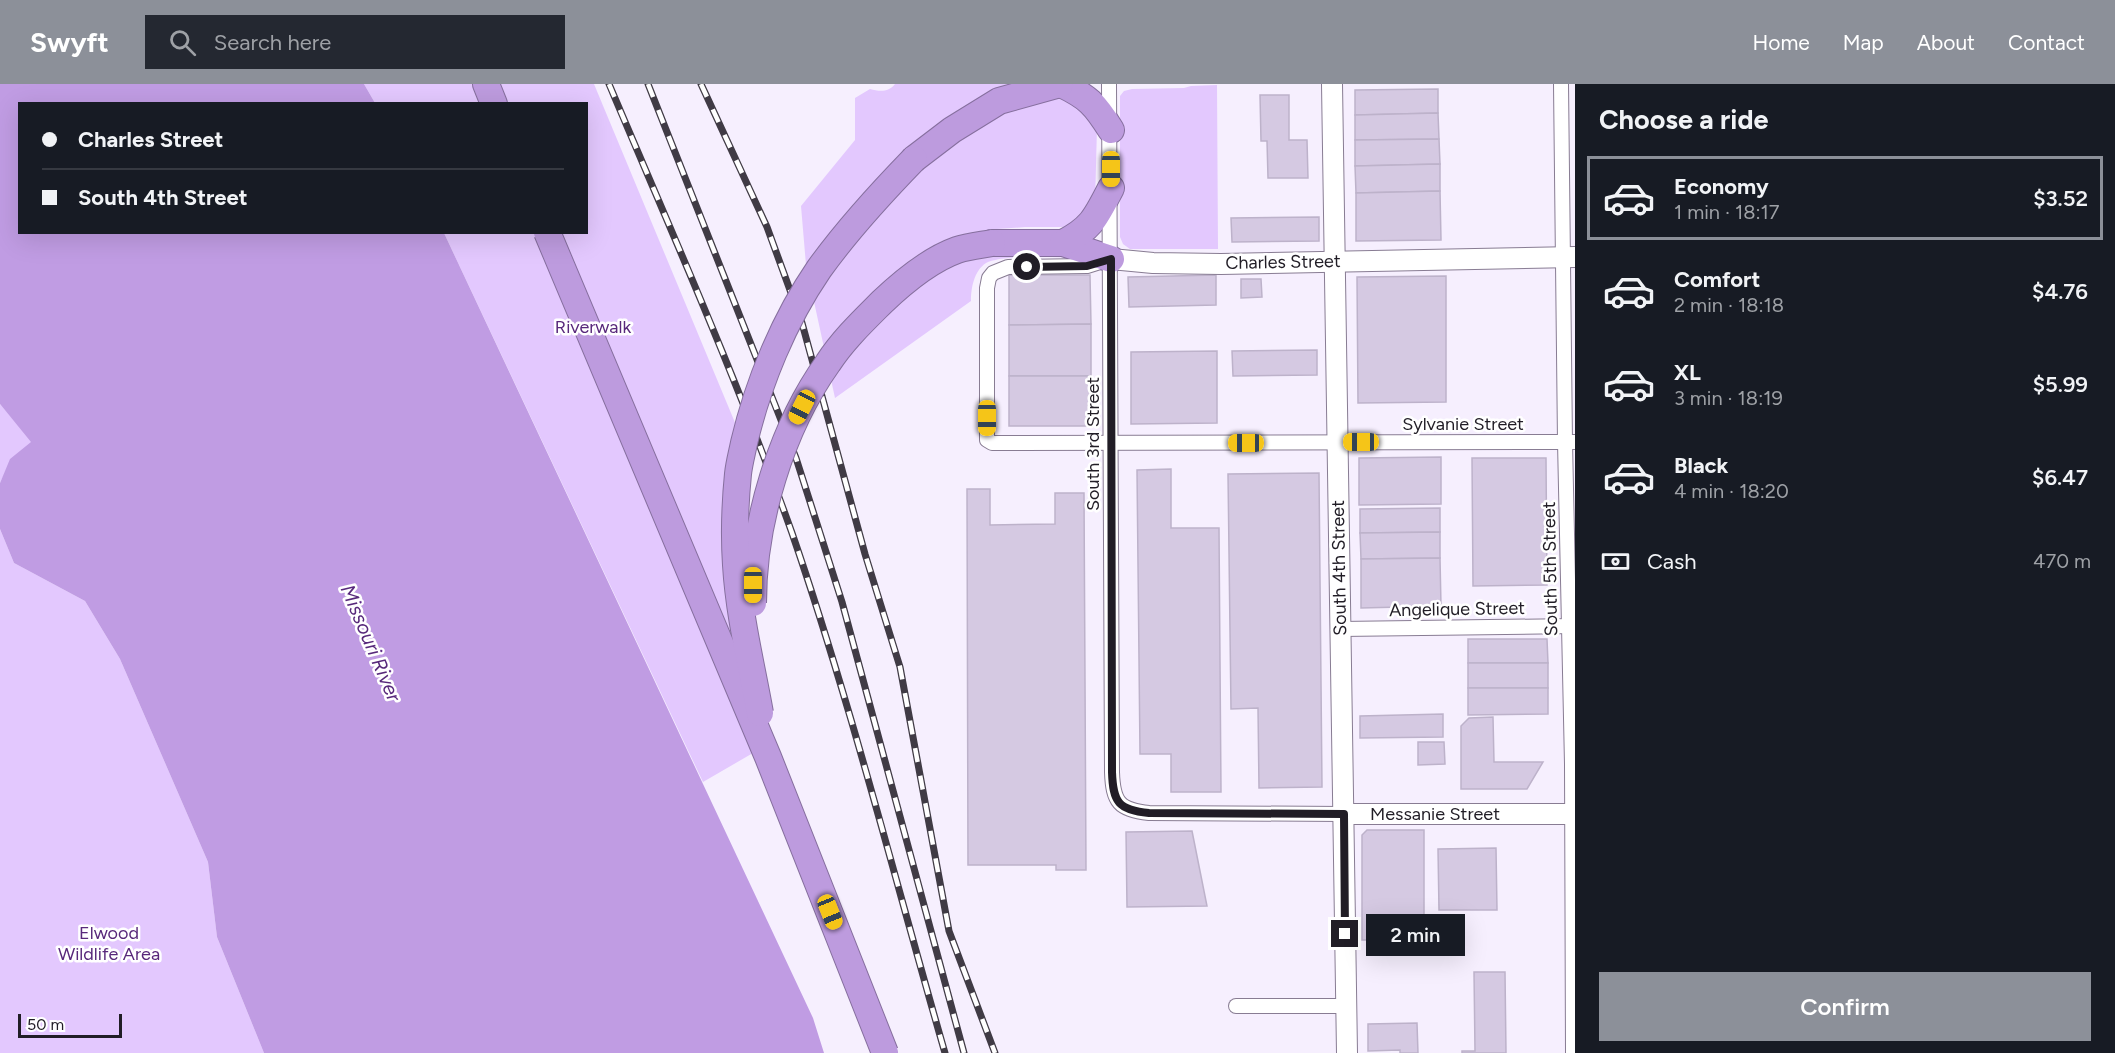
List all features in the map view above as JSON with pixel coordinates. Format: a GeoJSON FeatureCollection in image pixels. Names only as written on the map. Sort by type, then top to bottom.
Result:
{"type":"FeatureCollection","features":[{"type":"Feature","properties":{"kind":"highway"},"geometry":{"type":"LineString","coordinates":[[486,84],[493,102]]}},
{"type":"Feature","properties":{"kind":"highway"},"geometry":{"type":"LineString","coordinates":[[768,757],[742,625],[736,563],[738,473],[758,393],[773,355],[804,294],[848,232],[914,159],[952,130],[999,101],[1060,84],[1081,93],[1097,107],[1111,130]]}},
{"type":"Feature","properties":{"kind":"highway"},"geometry":{"type":"LineString","coordinates":[[1062,243],[1079,235],[1094,221],[1111,188]]}},
{"type":"Feature","properties":{"kind":"highway"},"geometry":{"type":"LineString","coordinates":[[548,234],[609,384],[768,757],[886,1053]]}},
{"type":"Feature","properties":{"kind":"highway"},"geometry":{"type":"LineString","coordinates":[[778,785],[757,704],[753,596],[759,533],[768,495],[782,453],[810,392],[828,363],[873,311],[899,286],[956,250],[992,243],[1062,243],[1111,259]]}},
{"type":"Feature","properties":{"kind":"highway"},"geometry":{"type":"LineString","coordinates":[[651,482],[778,785],[886,1053]]}},
{"type":"Feature","properties":{"kind":"main road","name":"South 4th Street"},"geometry":{"type":"LineString","coordinates":[[1332,84],[1347,1053]]}},
{"type":"Feature","properties":{"kind":"main road","name":"Charles Street"},"geometry":{"type":"LineString","coordinates":[[1111,259],[1164,263],[1569,257]]}},
{"type":"Feature","properties":{"kind":"main road","name":"Messanie Street"},"geometry":{"type":"LineString","coordinates":[[1344,814],[1574,814]]}},
{"type":"Feature","properties":{"kind":"street","name":"South 3rd Street"},"geometry":{"type":"LineString","coordinates":[[1109,84],[1112,772],[1113,788],[1118,803]]}},
{"type":"Feature","properties":{"kind":"street","name":"South 5th Street"},"geometry":{"type":"LineString","coordinates":[[1561,84],[1569,257],[1574,814],[1573,1053]]}},
{"type":"Feature","properties":{"kind":"street","name":"Charles Street"},"geometry":{"type":"LineString","coordinates":[[992,443],[987,440],[987,288],[989,278],[993,273],[1008,267],[1087,266],[1111,259]]}},
{"type":"Feature","properties":{"kind":"street","name":"Sylvanie Street"},"geometry":{"type":"LineString","coordinates":[[992,443],[1570,442]]}},
{"type":"Feature","properties":{"kind":"street","name":"Angelique Street"},"geometry":{"type":"LineString","coordinates":[[1340,629],[1572,626]]}},
{"type":"Feature","properties":{"kind":"street","name":"Messanie Street"},"geometry":{"type":"LineString","coordinates":[[1118,803],[1129,810],[1149,813],[1344,814]]}},
{"type":"Feature","properties":{"kind":"street"},"geometry":{"type":"LineString","coordinates":[[1236,1006],[1346,1006]]}},
{"type":"Feature","properties":{"kind":"green space","name":"Riverwalk"},"geometry":{"type":"Polygon","coordinates":[[[364,84],[594,84],[736,425],[753,753],[703,782],[444,234],[588,234],[588,102],[374,102],[364,84]]]}},
{"type":"Feature","properties":{"kind":"green space"},"geometry":{"type":"Polygon","coordinates":[[[895,84],[1018,84],[989,94],[963,108],[914,144],[964,135],[1002,112],[1065,94],[1097,127],[1095,204],[1076,224],[1063,227],[997,229],[970,236],[1004,248],[1090,258],[1021,257],[986,263],[974,280],[971,301],[835,398],[806,265],[801,206],[855,140],[855,98],[870,89],[884,91],[895,84]]]}},
{"type":"Feature","properties":{"kind":"green space"},"geometry":{"type":"Polygon","coordinates":[[[1217,85],[1218,249],[1130,249],[1123,244],[1120,237],[1120,96],[1124,91],[1132,89],[1217,85]]]}},
{"type":"Feature","properties":{"kind":"green space"},"geometry":{"type":"Polygon","coordinates":[[[0,404],[32,442],[11,459],[0,483],[0,404]]]}},
{"type":"Feature","properties":{"kind":"green space","name":"Elwood Wildlife Area"},"geometry":{"type":"Polygon","coordinates":[[[0,529],[14,563],[85,601],[120,659],[208,862],[217,937],[264,1053],[0,1053],[0,529]]]}},
{"type":"Feature","properties":{"kind":"water","name":"Missouri River"},"geometry":{"type":"Polygon","coordinates":[[[0,84],[364,84],[374,102],[18,102],[18,234],[444,234],[813,1018],[824,1053],[264,1053],[217,937],[208,862],[120,659],[85,601],[14,563],[0,529],[0,483],[10,459],[31,442],[0,404],[0,84]]]}},
{"type":"Feature","properties":{"kind":"building"},"geometry":{"type":"Polygon","coordinates":[[[1438,89],[1438,113],[1355,115],[1355,90],[1438,89]]]}},
{"type":"Feature","properties":{"kind":"building"},"geometry":{"type":"Polygon","coordinates":[[[1260,95],[1289,95],[1289,140],[1307,140],[1308,178],[1268,178],[1267,141],[1261,141],[1260,95]]]}},
{"type":"Feature","properties":{"kind":"building"},"geometry":{"type":"Polygon","coordinates":[[[1438,113],[1439,139],[1355,140],[1355,115],[1438,113]]]}},
{"type":"Feature","properties":{"kind":"building"},"geometry":{"type":"Polygon","coordinates":[[[1439,139],[1440,164],[1355,166],[1355,140],[1439,139]]]}},
{"type":"Feature","properties":{"kind":"building"},"geometry":{"type":"Polygon","coordinates":[[[1440,164],[1440,191],[1356,193],[1355,166],[1440,164]]]}},
{"type":"Feature","properties":{"kind":"building"},"geometry":{"type":"Polygon","coordinates":[[[1440,191],[1441,240],[1356,241],[1356,193],[1440,191]]]}},
{"type":"Feature","properties":{"kind":"building"},"geometry":{"type":"Polygon","coordinates":[[[1319,217],[1319,241],[1232,242],[1231,218],[1319,217]]]}},
{"type":"Feature","properties":{"kind":"building"},"geometry":{"type":"Polygon","coordinates":[[[1009,275],[1090,275],[1091,324],[1009,325],[1009,275]]]}},
{"type":"Feature","properties":{"kind":"building"},"geometry":{"type":"Polygon","coordinates":[[[1216,275],[1216,305],[1129,307],[1128,277],[1216,275]]]}},
{"type":"Feature","properties":{"kind":"building"},"geometry":{"type":"Polygon","coordinates":[[[1446,276],[1446,402],[1358,403],[1357,277],[1446,276]]]}},
{"type":"Feature","properties":{"kind":"building"},"geometry":{"type":"Polygon","coordinates":[[[1241,279],[1261,279],[1262,297],[1241,298],[1241,279]]]}},
{"type":"Feature","properties":{"kind":"building"},"geometry":{"type":"Polygon","coordinates":[[[1091,324],[1091,376],[1009,376],[1009,325],[1091,324]]]}},
{"type":"Feature","properties":{"kind":"building"},"geometry":{"type":"Polygon","coordinates":[[[1317,350],[1317,375],[1233,376],[1232,351],[1317,350]]]}},
{"type":"Feature","properties":{"kind":"building"},"geometry":{"type":"Polygon","coordinates":[[[1217,351],[1217,423],[1131,424],[1131,352],[1217,351]]]}},
{"type":"Feature","properties":{"kind":"building"},"geometry":{"type":"Polygon","coordinates":[[[1009,376],[1091,376],[1091,426],[1009,426],[1009,376]]]}},
{"type":"Feature","properties":{"kind":"building"},"geometry":{"type":"Polygon","coordinates":[[[1441,457],[1441,504],[1359,505],[1359,458],[1441,457]]]}},
{"type":"Feature","properties":{"kind":"building"},"geometry":{"type":"Polygon","coordinates":[[[1472,458],[1546,458],[1547,585],[1473,586],[1472,458]]]}},
{"type":"Feature","properties":{"kind":"building"},"geometry":{"type":"Polygon","coordinates":[[[1171,469],[1171,528],[1219,528],[1221,792],[1171,792],[1171,754],[1140,754],[1137,470],[1171,469]]]}},
{"type":"Feature","properties":{"kind":"building"},"geometry":{"type":"Polygon","coordinates":[[[1319,473],[1322,787],[1259,788],[1258,708],[1231,709],[1228,474],[1319,473]]]}},
{"type":"Feature","properties":{"kind":"building"},"geometry":{"type":"Polygon","coordinates":[[[967,489],[990,489],[990,525],[1055,524],[1055,493],[1084,493],[1086,870],[1056,870],[1056,865],[968,865],[967,489]]]}},
{"type":"Feature","properties":{"kind":"building"},"geometry":{"type":"Polygon","coordinates":[[[1440,508],[1440,532],[1360,533],[1360,509],[1440,508]]]}},
{"type":"Feature","properties":{"kind":"building"},"geometry":{"type":"Polygon","coordinates":[[[1440,532],[1440,558],[1361,559],[1360,533],[1440,532]]]}},
{"type":"Feature","properties":{"kind":"building"},"geometry":{"type":"Polygon","coordinates":[[[1440,558],[1441,606],[1361,608],[1361,559],[1440,558]]]}},
{"type":"Feature","properties":{"kind":"building"},"geometry":{"type":"Polygon","coordinates":[[[1468,639],[1547,639],[1548,663],[1468,663],[1468,639]]]}},
{"type":"Feature","properties":{"kind":"building"},"geometry":{"type":"Polygon","coordinates":[[[1468,663],[1548,663],[1548,688],[1468,688],[1468,663]]]}},
{"type":"Feature","properties":{"kind":"building"},"geometry":{"type":"Polygon","coordinates":[[[1468,688],[1548,688],[1548,714],[1468,715],[1468,688]]]}},
{"type":"Feature","properties":{"kind":"building"},"geometry":{"type":"Polygon","coordinates":[[[1443,714],[1443,737],[1360,738],[1360,716],[1443,714]]]}},
{"type":"Feature","properties":{"kind":"building"},"geometry":{"type":"Polygon","coordinates":[[[1493,717],[1494,762],[1543,762],[1527,789],[1461,789],[1461,726],[1469,718],[1493,717]]]}},
{"type":"Feature","properties":{"kind":"building"},"geometry":{"type":"Polygon","coordinates":[[[1418,742],[1444,742],[1445,764],[1418,765],[1418,742]]]}},
{"type":"Feature","properties":{"kind":"building"},"geometry":{"type":"Polygon","coordinates":[[[1367,830],[1424,830],[1424,940],[1362,940],[1362,835],[1367,830]]]}},
{"type":"Feature","properties":{"kind":"building"},"geometry":{"type":"Polygon","coordinates":[[[1192,831],[1207,906],[1127,907],[1126,832],[1192,831]]]}},
{"type":"Feature","properties":{"kind":"building"},"geometry":{"type":"Polygon","coordinates":[[[1496,848],[1497,910],[1439,910],[1438,849],[1496,848]]]}},
{"type":"Feature","properties":{"kind":"building"},"geometry":{"type":"Polygon","coordinates":[[[1474,972],[1505,972],[1506,1053],[1462,1053],[1462,1051],[1475,1051],[1474,972]]]}},
{"type":"Feature","properties":{"kind":"building"},"geometry":{"type":"Polygon","coordinates":[[[1417,1023],[1418,1053],[1400,1053],[1400,1050],[1368,1051],[1368,1024],[1417,1023]]]}},
{"type":"Feature","properties":{"kind":"railway"},"geometry":{"type":"LineString","coordinates":[[609,84],[727,363],[792,533],[834,662],[945,1053]]}},
{"type":"Feature","properties":{"kind":"railway"},"geometry":{"type":"LineString","coordinates":[[648,84],[796,458],[842,602],[964,1053]]}},
{"type":"Feature","properties":{"kind":"railway"},"geometry":{"type":"LineString","coordinates":[[701,84],[767,227],[802,323],[865,554],[900,667],[949,931],[995,1053]]}},
{"type":"Feature","properties":{"kind":"route"},"geometry":{"type":"LineString","coordinates":[[1027,267],[1087,266],[1111,259],[1112,772],[1115,797],[1118,803],[1135,812],[1344,814],[1345,934]]}}]}
